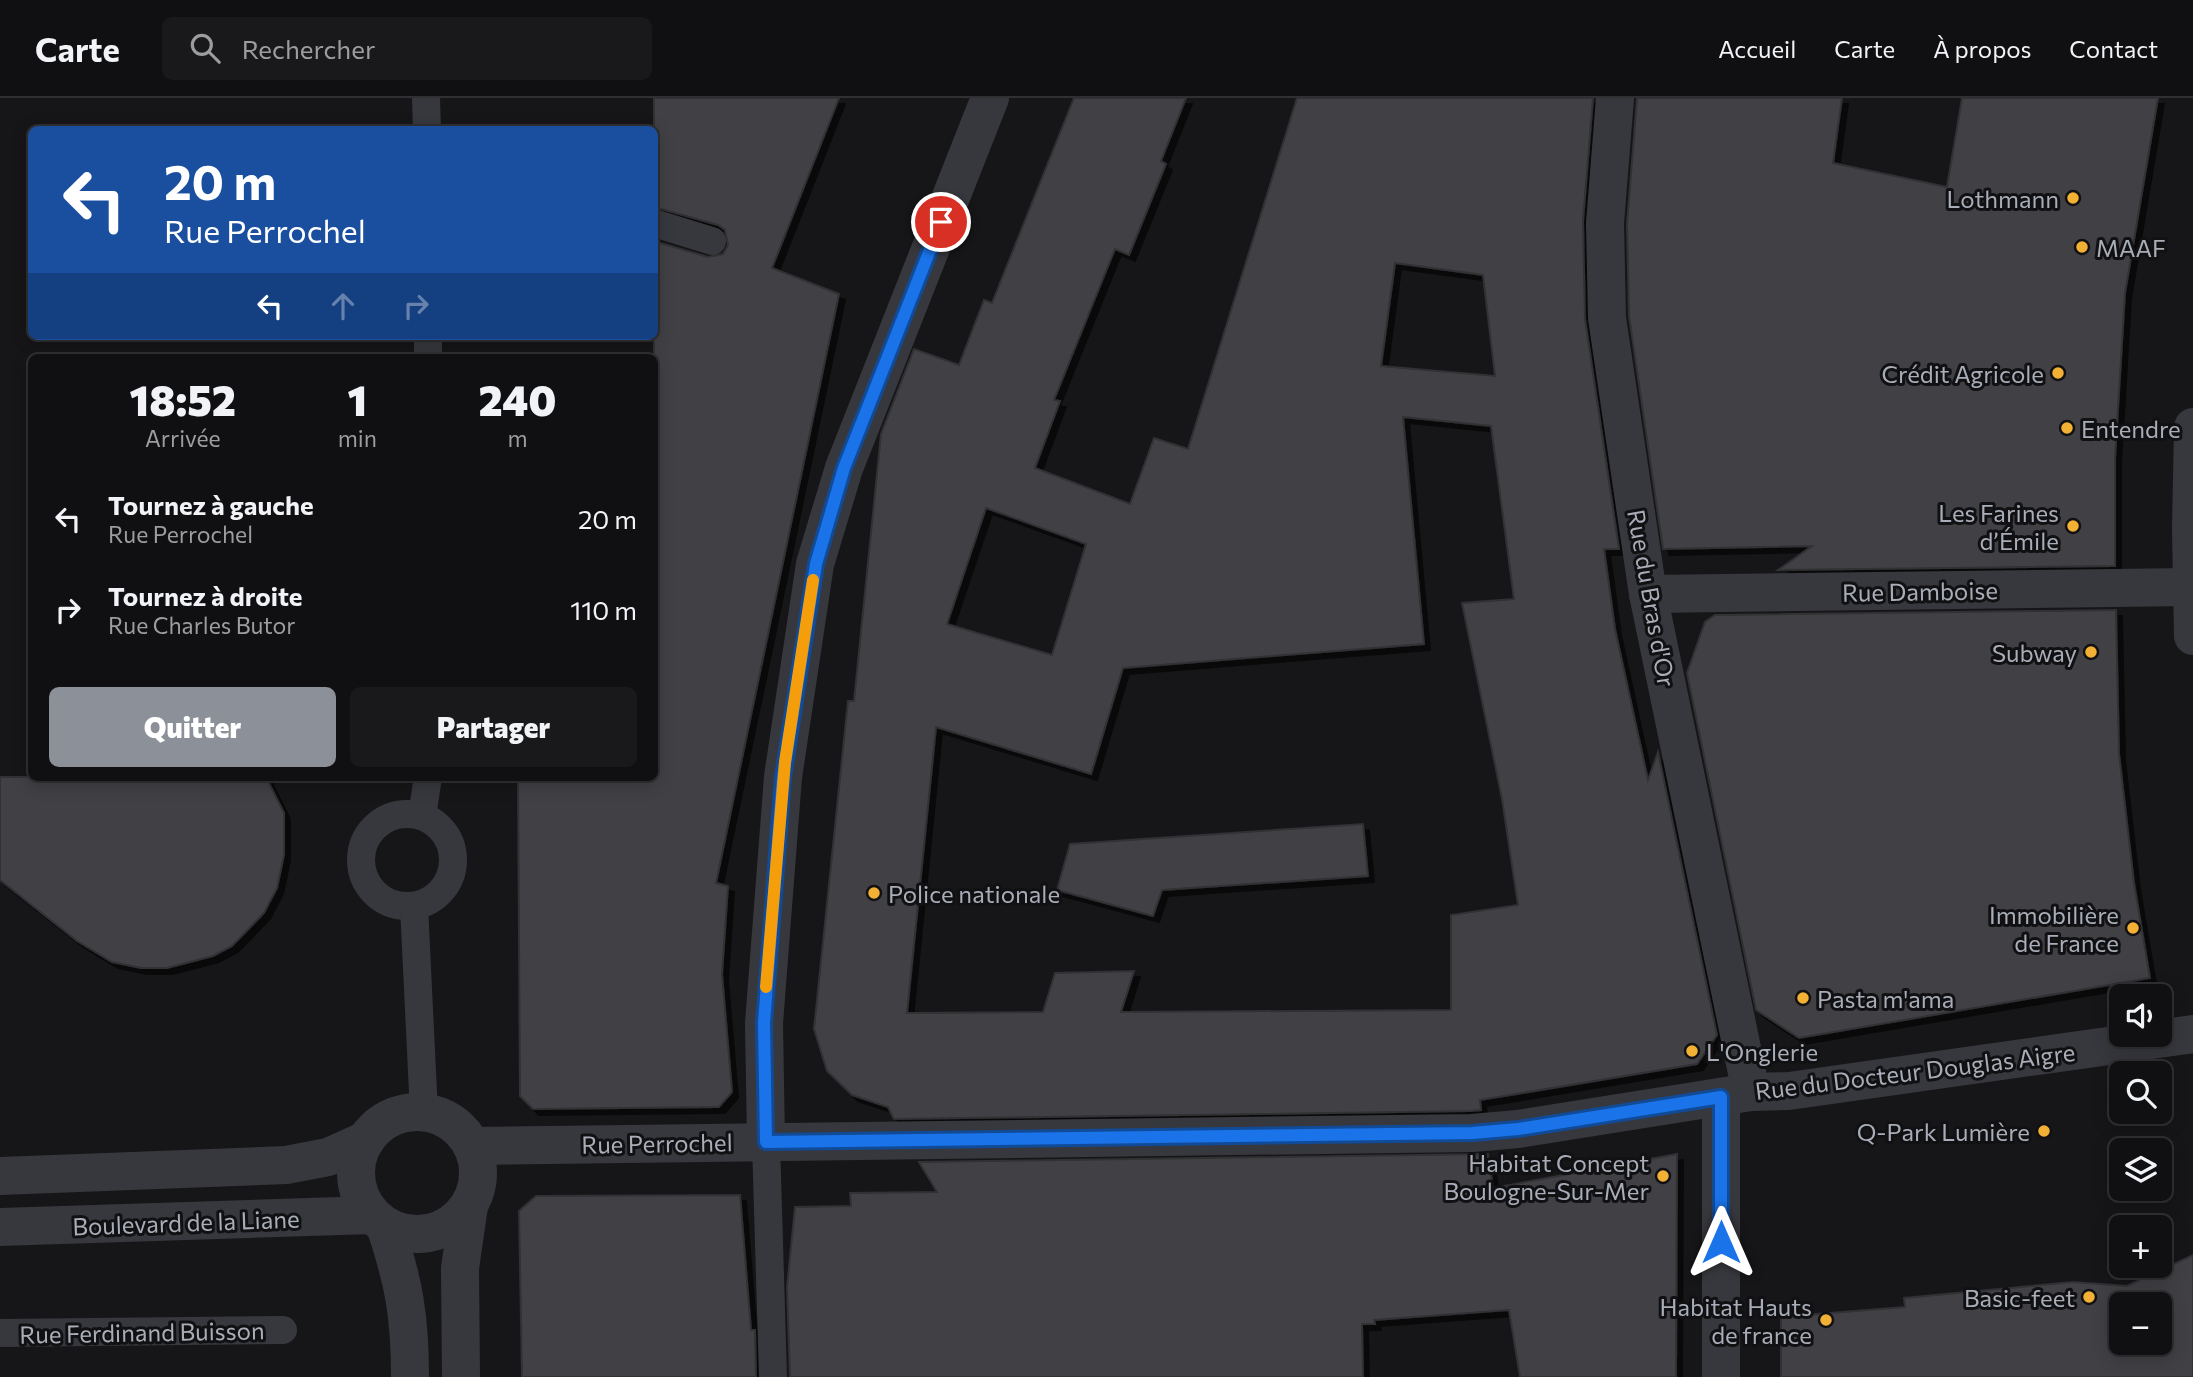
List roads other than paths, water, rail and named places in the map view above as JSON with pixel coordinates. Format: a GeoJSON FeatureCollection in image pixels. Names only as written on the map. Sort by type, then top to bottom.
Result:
{"type":"FeatureCollection","features":[{"type":"Feature","properties":{"kind":"street"},"geometry":{"type":"LineString","coordinates":[[766,1142],[764,1034],[782,790],[816,564],[844,468],[990,98]]}},
{"type":"Feature","properties":{"kind":"street","name":"Rue du Bras d'Or"},"geometry":{"type":"LineString","coordinates":[[1615,98],[1605,223],[1604,288],[1648,594],[1736,1094],[1721,1377]]}},
{"type":"Feature","properties":{"kind":"street"},"geometry":{"type":"LineString","coordinates":[[2193,427],[2193,636]]}},
{"type":"Feature","properties":{"kind":"street","name":"Rue Damboise"},"geometry":{"type":"LineString","coordinates":[[1648,594],[2192,587]]}},
{"type":"Feature","properties":{"kind":"street","name":"Rue du Docteur Douglas Aigre"},"geometry":{"type":"LineString","coordinates":[[1736,1094],[1789,1091],[2193,1034]]}},
{"type":"Feature","properties":{"kind":"street","name":"Rue Perrochel"},"geometry":{"type":"LineString","coordinates":[[472,1146],[1472,1133],[1518,1129],[1736,1094]]}},
{"type":"Feature","properties":{"kind":"street"},"geometry":{"type":"LineString","coordinates":[[410,1377],[410,1328],[406,1293],[378,1220],[358,1192],[356,1165],[366,1140],[379,1125],[396,1116],[424,1113],[449,1121],[462,1132],[472,1146],[478,1163],[478,1181],[469,1206],[460,1268],[461,1377]]}},
{"type":"Feature","properties":{"kind":"street"},"geometry":{"type":"LineString","coordinates":[[0,1175],[286,1165],[328,1157],[366,1140]]}},
{"type":"Feature","properties":{"kind":"street"},"geometry":{"type":"LineString","coordinates":[[378,1220],[402,1233],[431,1233],[449,1226],[469,1206]]}},
{"type":"Feature","properties":{"kind":"street","name":"Boulevard de la Liane"},"geometry":{"type":"LineString","coordinates":[[0,1227],[378,1220]]}},
{"type":"Feature","properties":{"kind":"lane"},"geometry":{"type":"LineString","coordinates":[[426,98],[427,126]]}},
{"type":"Feature","properties":{"kind":"lane"},"geometry":{"type":"LineString","coordinates":[[658,224],[712,241]]}},
{"type":"Feature","properties":{"kind":"lane"},"geometry":{"type":"LineString","coordinates":[[422,816],[427,781]]}},
{"type":"Feature","properties":{"kind":"lane"},"geometry":{"type":"LineString","coordinates":[[401,813],[422,816],[444,831],[451,843],[453,863],[447,883],[439,894],[414,906],[393,904],[375,894],[361,870],[361,849],[375,825],[401,813]]}},
{"type":"Feature","properties":{"kind":"lane"},"geometry":{"type":"LineString","coordinates":[[414,906],[424,1113]]}},
{"type":"Feature","properties":{"kind":"lane"},"geometry":{"type":"LineString","coordinates":[[766,1142],[773,1377]]}},
{"type":"Feature","properties":{"kind":"lane","name":"Rue Ferdinand Buisson"},"geometry":{"type":"LineString","coordinates":[[0,1333],[283,1330]]}},
{"type":"Feature","properties":{"kind":"place","name":"Lothmann"},"geometry":{"type":"Point","coordinates":[2073,198]}},
{"type":"Feature","properties":{"kind":"place","name":"MAAF"},"geometry":{"type":"Point","coordinates":[2082,247]}},
{"type":"Feature","properties":{"kind":"place","name":"Crédit Agricole"},"geometry":{"type":"Point","coordinates":[2058,373]}},
{"type":"Feature","properties":{"kind":"place","name":"Entendre"},"geometry":{"type":"Point","coordinates":[2067,428]}},
{"type":"Feature","properties":{"kind":"place","name":"Les Farines d’Émile"},"geometry":{"type":"Point","coordinates":[2073,526]}},
{"type":"Feature","properties":{"kind":"place","name":"Subway"},"geometry":{"type":"Point","coordinates":[2091,652]}},
{"type":"Feature","properties":{"kind":"place","name":"Police nationale"},"geometry":{"type":"Point","coordinates":[874,893]}},
{"type":"Feature","properties":{"kind":"place","name":"Immobilière de France"},"geometry":{"type":"Point","coordinates":[2133,928]}},
{"type":"Feature","properties":{"kind":"place","name":"Pasta m'ama"},"geometry":{"type":"Point","coordinates":[1803,998]}},
{"type":"Feature","properties":{"kind":"place","name":"L'Onglerie"},"geometry":{"type":"Point","coordinates":[1692,1051]}},
{"type":"Feature","properties":{"kind":"place","name":"Q-Park Lumière"},"geometry":{"type":"Point","coordinates":[2044,1131]}},
{"type":"Feature","properties":{"kind":"place","name":"Habitat Concept Boulogne-Sur-Mer"},"geometry":{"type":"Point","coordinates":[1663,1176]}},
{"type":"Feature","properties":{"kind":"place","name":"Basic-feet"},"geometry":{"type":"Point","coordinates":[2089,1297]}},
{"type":"Feature","properties":{"kind":"place","name":"Habitat Hauts de france"},"geometry":{"type":"Point","coordinates":[1826,1320]}}]}
